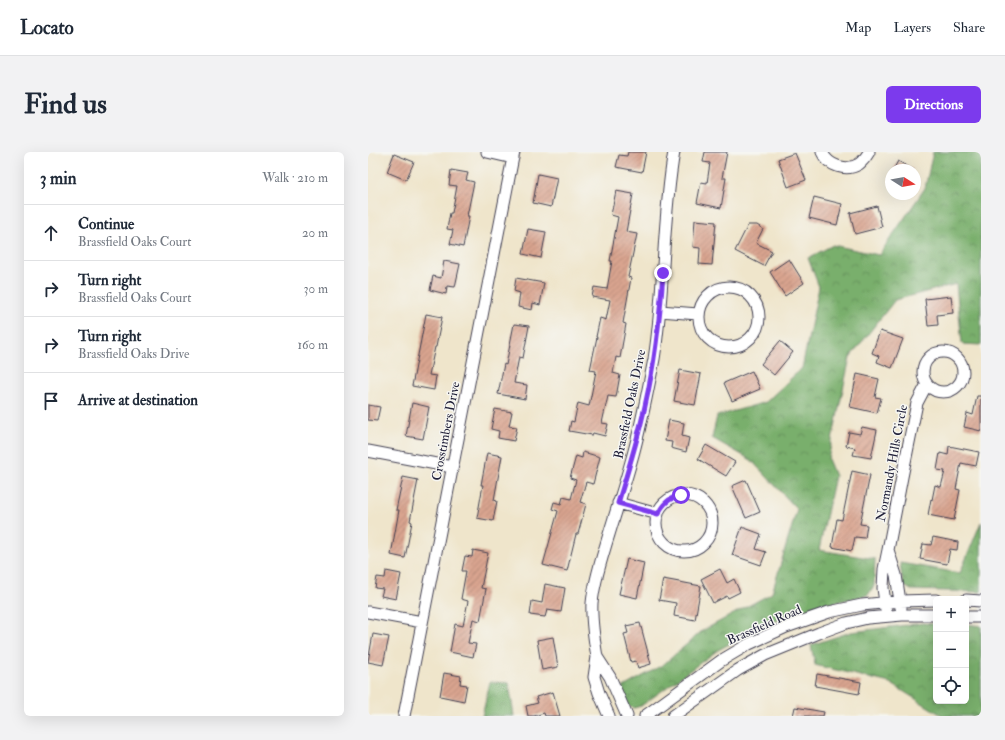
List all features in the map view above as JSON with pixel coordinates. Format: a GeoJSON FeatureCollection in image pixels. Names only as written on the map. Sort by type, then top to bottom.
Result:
{"type":"FeatureCollection","features":[{"type":"Feature","properties":{"kind":"street"},"geometry":{"type":"LineString","coordinates":[[487,152],[513,155]]}},
{"type":"Feature","properties":{"kind":"street","name":"Brassfield Oaks Drive"},"geometry":{"type":"LineString","coordinates":[[609,716],[598,693],[594,677],[597,657],[592,627],[592,602],[600,563],[634,451],[645,406],[654,358],[660,311],[669,182],[674,152]]}},
{"type":"Feature","properties":{"kind":"street"},"geometry":{"type":"LineString","coordinates":[[822,152],[828,162],[844,168],[860,164],[869,152]]}},
{"type":"Feature","properties":{"kind":"street","name":"Crosstimbers Drive"},"geometry":{"type":"LineString","coordinates":[[404,716],[513,155]]}},
{"type":"Feature","properties":{"kind":"street"},"geometry":{"type":"LineString","coordinates":[[729,286],[746,291],[752,297],[757,305],[759,324],[755,334],[748,341],[739,346],[729,348],[719,346],[710,341],[703,334],[699,324],[698,314],[700,305],[705,298],[720,288],[729,286]]}},
{"type":"Feature","properties":{"kind":"street"},"geometry":{"type":"LineString","coordinates":[[660,311],[698,314]]}},
{"type":"Feature","properties":{"kind":"street","name":"Normandy Hills Circle"},"geometry":{"type":"LineString","coordinates":[[887,615],[883,588],[884,569],[917,403],[927,384]]}},
{"type":"Feature","properties":{"kind":"street"},"geometry":{"type":"LineString","coordinates":[[368,451],[452,468]]}},
{"type":"Feature","properties":{"kind":"street"},"geometry":{"type":"LineString","coordinates":[[681,495],[693,496],[704,502],[711,512],[712,531],[706,542],[701,546],[695,550],[682,552],[665,544],[658,533],[656,527],[658,514],[664,504],[669,500],[681,495]]}},
{"type":"Feature","properties":{"kind":"street"},"geometry":{"type":"LineString","coordinates":[[618,503],[658,514]]}},
{"type":"Feature","properties":{"kind":"street","name":"Normandy Hills Circle"},"geometry":{"type":"LineString","coordinates":[[888,550],[896,574],[902,615]]}},
{"type":"Feature","properties":{"kind":"street","name":"Brassfield Road"},"geometry":{"type":"LineString","coordinates":[[645,716],[722,660],[749,644],[786,627],[829,612],[862,605],[884,602],[933,600]]}},
{"type":"Feature","properties":{"kind":"street"},"geometry":{"type":"LineString","coordinates":[[969,600],[981,601]]}},
{"type":"Feature","properties":{"kind":"street"},"geometry":{"type":"LineString","coordinates":[[368,612],[422,622]]}},
{"type":"Feature","properties":{"kind":"street"},"geometry":{"type":"LineString","coordinates":[[673,716],[738,670],[765,655],[806,638],[846,623],[868,618],[887,615],[933,615]]}},
{"type":"Feature","properties":{"kind":"street"},"geometry":{"type":"LineString","coordinates":[[969,616],[981,618]]}},
{"type":"Feature","properties":{"kind":"street","name":"Brassfield Oaks Drive"},"geometry":{"type":"LineString","coordinates":[[597,657],[610,677],[627,716]]}},
{"type":"Feature","properties":{"kind":"green space"},"geometry":{"type":"Polygon","coordinates":[[[933,152],[981,152],[981,345],[962,344],[956,284],[895,300],[850,357],[828,459],[835,476],[819,550],[875,559],[874,586],[868,595],[811,608],[765,625],[718,650],[641,706],[634,708],[628,706],[620,689],[664,664],[702,631],[772,593],[797,509],[751,460],[712,438],[717,416],[766,402],[802,368],[819,287],[808,258],[833,245],[879,255],[917,200],[921,200],[921,194],[925,188],[933,152]]]}},
{"type":"Feature","properties":{"kind":"green space"},"geometry":{"type":"Polygon","coordinates":[[[981,522],[981,592],[911,590],[903,585],[900,563],[960,573],[981,522]]]}},
{"type":"Feature","properties":{"kind":"green space"},"geometry":{"type":"Polygon","coordinates":[[[923,623],[933,624],[933,704],[969,704],[969,624],[981,626],[981,716],[943,716],[890,683],[815,665],[811,645],[851,632],[923,623]]]}},
{"type":"Feature","properties":{"kind":"green space"},"geometry":{"type":"Polygon","coordinates":[[[490,682],[509,683],[514,716],[482,716],[490,682]]]}},
{"type":"Feature","properties":{"kind":"building"},"geometry":{"type":"Polygon","coordinates":[[[628,152],[646,152],[642,172],[616,167],[619,155],[627,156],[628,152]]]}},
{"type":"Feature","properties":{"kind":"building"},"geometry":{"type":"Polygon","coordinates":[[[705,152],[727,152],[722,178],[726,178],[721,208],[697,203],[701,182],[707,183],[710,163],[703,162],[705,152]]]}},
{"type":"Feature","properties":{"kind":"building"},"geometry":{"type":"Polygon","coordinates":[[[795,153],[806,180],[788,187],[778,159],[795,153]]]}},
{"type":"Feature","properties":{"kind":"building"},"geometry":{"type":"Polygon","coordinates":[[[394,154],[414,162],[406,180],[387,172],[394,154]]]}},
{"type":"Feature","properties":{"kind":"building"},"geometry":{"type":"Polygon","coordinates":[[[898,161],[903,164],[896,164],[898,161]]]}},
{"type":"Feature","properties":{"kind":"building"},"geometry":{"type":"Polygon","coordinates":[[[451,170],[468,173],[466,180],[474,182],[467,216],[469,216],[463,247],[450,244],[453,230],[447,229],[450,213],[452,213],[457,186],[449,185],[451,170]]]}},
{"type":"Feature","properties":{"kind":"building"},"geometry":{"type":"Polygon","coordinates":[[[538,174],[557,178],[551,207],[533,203],[538,174]]]}},
{"type":"Feature","properties":{"kind":"building"},"geometry":{"type":"Polygon","coordinates":[[[616,191],[633,194],[626,232],[637,234],[628,277],[631,278],[623,323],[626,324],[620,358],[616,357],[613,373],[620,375],[616,397],[608,396],[602,423],[608,424],[605,436],[593,433],[592,435],[569,431],[571,421],[574,422],[578,403],[589,406],[596,371],[590,370],[596,337],[600,318],[606,320],[610,300],[592,297],[594,287],[607,289],[612,261],[610,261],[618,217],[611,215],[616,191]]]}},
{"type":"Feature","properties":{"kind":"building"},"geometry":{"type":"Polygon","coordinates":[[[814,197],[842,204],[837,225],[809,218],[814,197]]]}},
{"type":"Feature","properties":{"kind":"building"},"geometry":{"type":"Polygon","coordinates":[[[877,206],[882,227],[855,234],[850,213],[877,206]]]}},
{"type":"Feature","properties":{"kind":"building"},"geometry":{"type":"Polygon","coordinates":[[[695,220],[716,222],[712,265],[699,264],[700,248],[693,247],[695,220]]]}},
{"type":"Feature","properties":{"kind":"building"},"geometry":{"type":"Polygon","coordinates":[[[748,225],[757,225],[763,229],[756,243],[772,251],[764,266],[735,251],[748,225]]]}},
{"type":"Feature","properties":{"kind":"building"},"geometry":{"type":"Polygon","coordinates":[[[528,229],[546,232],[541,258],[523,254],[528,229]]]}},
{"type":"Feature","properties":{"kind":"building"},"geometry":{"type":"Polygon","coordinates":[[[789,259],[804,283],[785,296],[770,272],[789,259]]]}},
{"type":"Feature","properties":{"kind":"building"},"geometry":{"type":"Polygon","coordinates":[[[444,261],[460,264],[455,287],[447,286],[446,294],[430,290],[433,276],[441,278],[444,261]]]}},
{"type":"Feature","properties":{"kind":"building"},"geometry":{"type":"Polygon","coordinates":[[[516,278],[544,283],[540,305],[533,303],[532,310],[518,307],[520,293],[514,291],[516,278]]]}},
{"type":"Feature","properties":{"kind":"building"},"geometry":{"type":"Polygon","coordinates":[[[951,296],[953,313],[937,315],[938,325],[928,326],[925,299],[951,296]]]}},
{"type":"Feature","properties":{"kind":"building"},"geometry":{"type":"Polygon","coordinates":[[[426,314],[442,317],[429,375],[436,376],[434,390],[412,386],[426,314]]]}},
{"type":"Feature","properties":{"kind":"building"},"geometry":{"type":"Polygon","coordinates":[[[514,324],[529,326],[523,358],[519,357],[514,383],[527,385],[525,399],[498,394],[504,364],[506,365],[514,324]]]}},
{"type":"Feature","properties":{"kind":"building"},"geometry":{"type":"Polygon","coordinates":[[[880,331],[903,339],[892,368],[877,362],[879,356],[872,353],[880,331]]]}},
{"type":"Feature","properties":{"kind":"building"},"geometry":{"type":"Polygon","coordinates":[[[780,341],[793,352],[774,375],[761,364],[780,341]]]}},
{"type":"Feature","properties":{"kind":"building"},"geometry":{"type":"Polygon","coordinates":[[[680,370],[701,374],[695,405],[674,401],[680,370]]]}},
{"type":"Feature","properties":{"kind":"building"},"geometry":{"type":"Polygon","coordinates":[[[752,371],[760,389],[732,401],[724,383],[752,371]]]}},
{"type":"Feature","properties":{"kind":"building"},"geometry":{"type":"Polygon","coordinates":[[[857,374],[879,379],[875,397],[881,398],[877,413],[850,407],[857,374]]]}},
{"type":"Feature","properties":{"kind":"building"},"geometry":{"type":"Polygon","coordinates":[[[977,396],[981,396],[981,431],[964,427],[967,413],[973,415],[977,396]]]}},
{"type":"Feature","properties":{"kind":"building"},"geometry":{"type":"Polygon","coordinates":[[[412,403],[429,407],[423,439],[406,436],[412,403]]]}},
{"type":"Feature","properties":{"kind":"building"},"geometry":{"type":"Polygon","coordinates":[[[368,405],[380,407],[377,421],[368,420],[368,405]]]}},
{"type":"Feature","properties":{"kind":"building"},"geometry":{"type":"Polygon","coordinates":[[[495,409],[512,412],[509,426],[517,427],[514,441],[498,438],[499,431],[491,429],[495,409]]]}},
{"type":"Feature","properties":{"kind":"building"},"geometry":{"type":"Polygon","coordinates":[[[669,420],[684,423],[682,436],[689,438],[686,452],[671,448],[672,442],[665,441],[669,420]]]}},
{"type":"Feature","properties":{"kind":"building"},"geometry":{"type":"Polygon","coordinates":[[[862,427],[877,430],[871,458],[853,455],[855,448],[846,446],[849,432],[860,434],[862,427]]]}},
{"type":"Feature","properties":{"kind":"building"},"geometry":{"type":"Polygon","coordinates":[[[706,445],[735,462],[726,476],[698,459],[706,445]]]}},
{"type":"Feature","properties":{"kind":"building"},"geometry":{"type":"Polygon","coordinates":[[[949,446],[979,452],[976,466],[961,463],[956,489],[960,490],[954,520],[928,515],[935,485],[941,487],[945,471],[937,470],[940,453],[948,455],[949,446]]]}},
{"type":"Feature","properties":{"kind":"building"},"geometry":{"type":"Polygon","coordinates":[[[583,452],[600,457],[593,484],[586,482],[580,502],[586,504],[578,534],[576,534],[567,571],[543,565],[558,511],[552,509],[554,502],[561,504],[563,497],[571,499],[576,480],[570,478],[576,456],[582,458],[583,452]]]}},
{"type":"Feature","properties":{"kind":"building"},"geometry":{"type":"Polygon","coordinates":[[[487,453],[502,456],[494,500],[497,501],[493,521],[477,518],[487,453]]]}},
{"type":"Feature","properties":{"kind":"building"},"geometry":{"type":"Polygon","coordinates":[[[852,471],[870,475],[860,524],[867,525],[865,538],[855,537],[852,551],[832,547],[837,519],[842,520],[852,471]]]}},
{"type":"Feature","properties":{"kind":"building"},"geometry":{"type":"Polygon","coordinates":[[[403,477],[418,480],[405,558],[391,555],[399,510],[396,510],[403,477]]]}},
{"type":"Feature","properties":{"kind":"building"},"geometry":{"type":"Polygon","coordinates":[[[746,480],[760,512],[746,518],[732,486],[746,480]]]}},
{"type":"Feature","properties":{"kind":"building"},"geometry":{"type":"Polygon","coordinates":[[[742,527],[761,534],[756,549],[766,552],[761,565],[732,555],[742,527]]]}},
{"type":"Feature","properties":{"kind":"building"},"geometry":{"type":"Polygon","coordinates":[[[933,537],[958,542],[957,550],[950,549],[947,564],[920,559],[923,544],[931,545],[933,537]]]}},
{"type":"Feature","properties":{"kind":"building"},"geometry":{"type":"Polygon","coordinates":[[[473,550],[488,553],[481,588],[486,589],[480,621],[473,619],[468,643],[476,644],[473,657],[450,652],[455,624],[463,626],[468,601],[461,599],[466,571],[462,571],[465,556],[472,557],[473,550]]]}},
{"type":"Feature","properties":{"kind":"building"},"geometry":{"type":"Polygon","coordinates":[[[627,559],[644,563],[637,598],[619,594],[627,559]]]}},
{"type":"Feature","properties":{"kind":"building"},"geometry":{"type":"Polygon","coordinates":[[[720,569],[727,583],[734,579],[740,592],[728,598],[727,596],[713,603],[701,579],[720,569]]]}},
{"type":"Feature","properties":{"kind":"building"},"geometry":{"type":"Polygon","coordinates":[[[386,571],[401,574],[396,599],[381,596],[383,589],[375,588],[377,577],[385,578],[386,571]]]}},
{"type":"Feature","properties":{"kind":"building"},"geometry":{"type":"Polygon","coordinates":[[[663,579],[701,586],[695,620],[674,616],[676,603],[659,600],[663,579]]]}},
{"type":"Feature","properties":{"kind":"building"},"geometry":{"type":"Polygon","coordinates":[[[545,584],[565,588],[561,612],[547,610],[545,617],[530,615],[532,601],[542,603],[545,584]]]}},
{"type":"Feature","properties":{"kind":"building"},"geometry":{"type":"Polygon","coordinates":[[[640,623],[651,664],[638,668],[636,661],[631,662],[624,634],[628,633],[626,626],[640,623]]]}},
{"type":"Feature","properties":{"kind":"building"},"geometry":{"type":"Polygon","coordinates":[[[373,634],[389,637],[383,665],[368,662],[373,634]]]}},
{"type":"Feature","properties":{"kind":"building"},"geometry":{"type":"Polygon","coordinates":[[[553,637],[558,667],[542,670],[537,640],[553,637]]]}},
{"type":"Feature","properties":{"kind":"building"},"geometry":{"type":"Polygon","coordinates":[[[444,673],[461,676],[460,684],[467,685],[464,701],[440,696],[444,673]]]}},
{"type":"Feature","properties":{"kind":"building"},"geometry":{"type":"Polygon","coordinates":[[[817,674],[861,682],[859,694],[815,686],[817,674]]]}},
{"type":"Feature","properties":{"kind":"building"},"geometry":{"type":"Polygon","coordinates":[[[553,692],[560,716],[545,716],[544,713],[528,716],[526,706],[538,703],[536,697],[553,692]]]}},
{"type":"Feature","properties":{"kind":"building"},"geometry":{"type":"Polygon","coordinates":[[[795,707],[824,712],[823,716],[793,716],[795,707]]]}},
{"type":"Feature","properties":{"kind":"route"},"geometry":{"type":"LineString","coordinates":[[663,273],[654,358],[645,406],[634,451],[618,503],[658,514],[660,508],[664,504],[681,495]]}}]}
